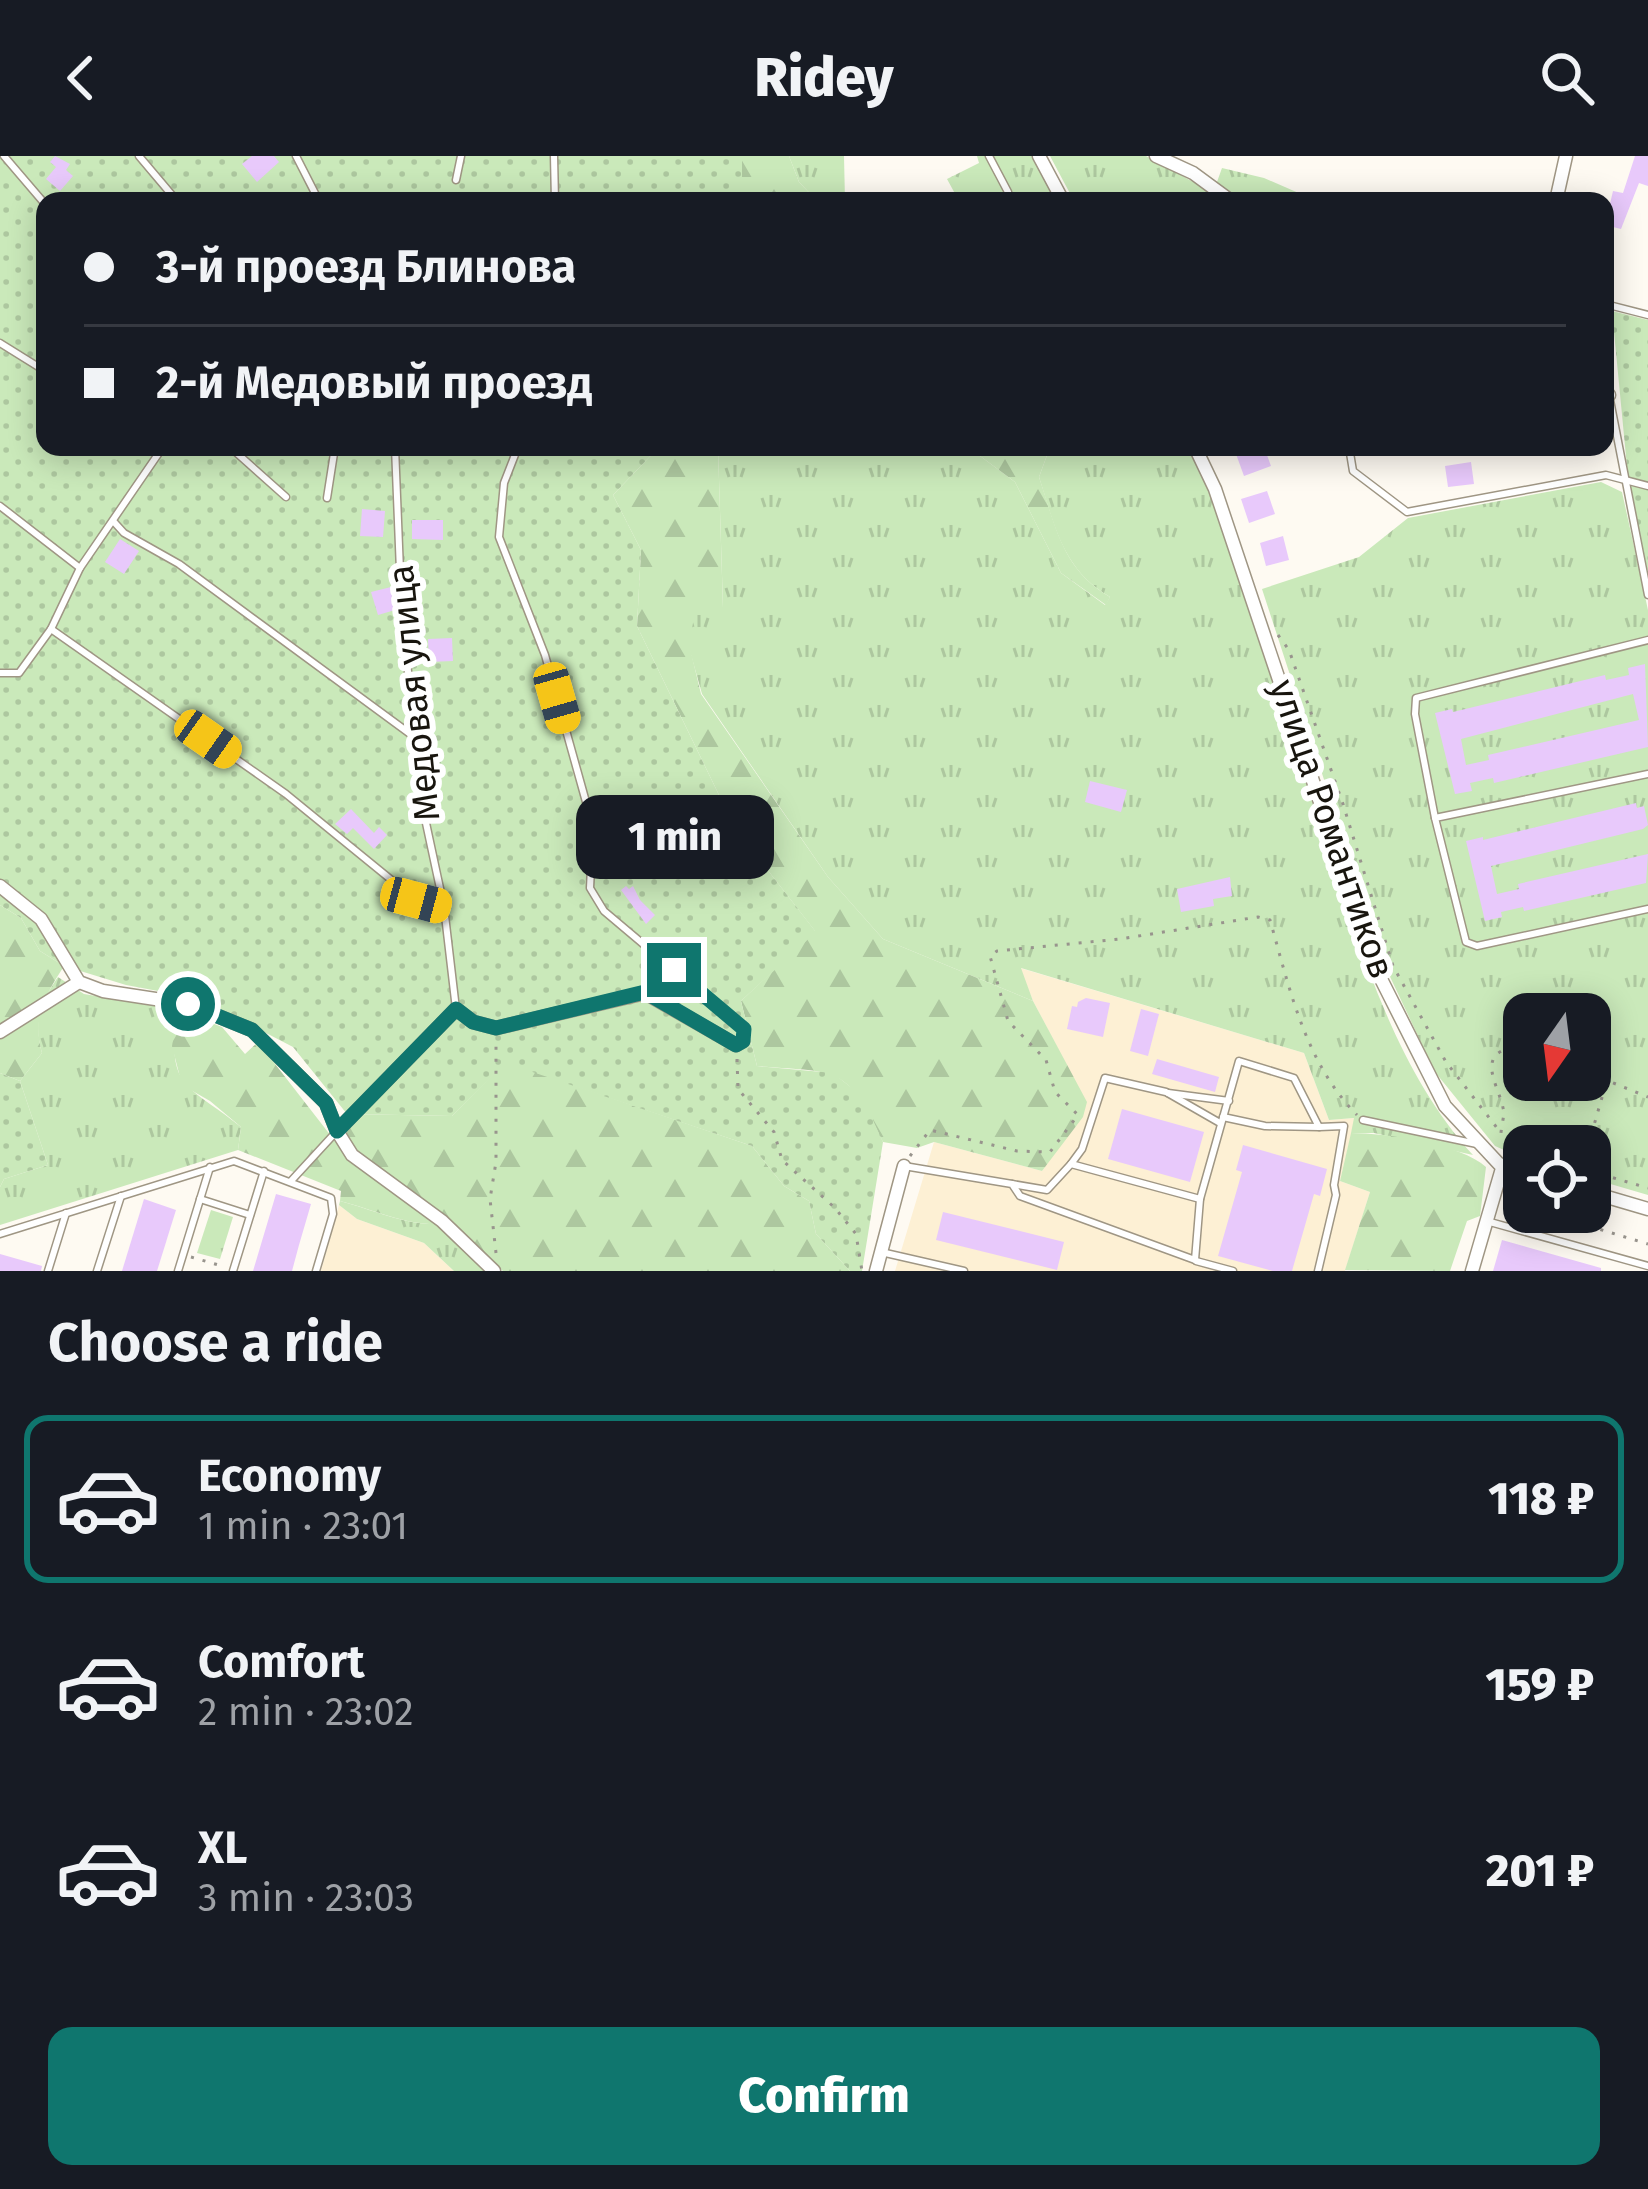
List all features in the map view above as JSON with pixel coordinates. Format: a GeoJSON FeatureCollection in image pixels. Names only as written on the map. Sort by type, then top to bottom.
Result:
{"type":"FeatureCollection","features":[{"type":"Feature","properties":{"kind":"street"},"geometry":{"type":"LineString","coordinates":[[1039,156],[1058,192]]}},
{"type":"Feature","properties":{"kind":"street"},"geometry":{"type":"LineString","coordinates":[[1156,156],[1193,173],[1219,192]]}},
{"type":"Feature","properties":{"kind":"street"},"geometry":{"type":"LineString","coordinates":[[1558,192],[1566,156]]}},
{"type":"Feature","properties":{"kind":"street","name":"улица Романтиков"},"geometry":{"type":"LineString","coordinates":[[1199,456],[1215,489],[1376,969],[1432,1087],[1477,1144],[1503,1165]]}},
{"type":"Feature","properties":{"kind":"street"},"geometry":{"type":"LineString","coordinates":[[0,886],[41,919],[79,982],[104,991],[188,1004],[252,1030],[326,1103],[352,1155],[496,1265]]}},
{"type":"Feature","properties":{"kind":"street"},"geometry":{"type":"LineString","coordinates":[[0,1033],[79,982]]}},
{"type":"Feature","properties":{"kind":"street"},"geometry":{"type":"LineString","coordinates":[[337,1131],[456,1009],[473,1022],[496,1028],[645,992],[740,1043]]}},
{"type":"Feature","properties":{"kind":"street"},"geometry":{"type":"LineString","coordinates":[[1472,1271],[1503,1165]]}},
{"type":"Feature","properties":{"kind":"street"},"geometry":{"type":"LineString","coordinates":[[876,1271],[904,1166]]}},
{"type":"Feature","properties":{"kind":"street"},"geometry":{"type":"LineString","coordinates":[[1611,1198],[1648,1209]]}},
{"type":"Feature","properties":{"kind":"lane"},"geometry":{"type":"LineString","coordinates":[[4,156],[36,193]]}},
{"type":"Feature","properties":{"kind":"lane"},"geometry":{"type":"LineString","coordinates":[[139,156],[170,192]]}},
{"type":"Feature","properties":{"kind":"lane"},"geometry":{"type":"LineString","coordinates":[[296,156],[314,192]]}},
{"type":"Feature","properties":{"kind":"lane"},"geometry":{"type":"LineString","coordinates":[[457,180],[461,156]]}},
{"type":"Feature","properties":{"kind":"lane"},"geometry":{"type":"LineString","coordinates":[[554,156],[555,192]]}},
{"type":"Feature","properties":{"kind":"lane"},"geometry":{"type":"LineString","coordinates":[[989,156],[1008,192]]}},
{"type":"Feature","properties":{"kind":"lane"},"geometry":{"type":"LineString","coordinates":[[1614,306],[1648,314]]}},
{"type":"Feature","properties":{"kind":"lane"},"geometry":{"type":"LineString","coordinates":[[0,343],[36,365]]}},
{"type":"Feature","properties":{"kind":"lane"},"geometry":{"type":"LineString","coordinates":[[1614,429],[1648,595]]}},
{"type":"Feature","properties":{"kind":"lane"},"geometry":{"type":"LineString","coordinates":[[0,673],[20,673],[51,629],[80,568],[153,456]]}},
{"type":"Feature","properties":{"kind":"lane"},"geometry":{"type":"LineString","coordinates":[[240,456],[286,497]]}},
{"type":"Feature","properties":{"kind":"lane"},"geometry":{"type":"LineString","coordinates":[[327,498],[334,456]]}},
{"type":"Feature","properties":{"kind":"lane","name":"Медовая улица"},"geometry":{"type":"LineString","coordinates":[[394,456],[413,736],[425,823],[444,907],[456,1009]]}},
{"type":"Feature","properties":{"kind":"lane"},"geometry":{"type":"LineString","coordinates":[[514,456],[504,483],[499,537],[545,655],[592,827],[590,888],[604,911],[744,1029],[740,1043]]}},
{"type":"Feature","properties":{"kind":"lane"},"geometry":{"type":"LineString","coordinates":[[1350,456],[1353,472],[1406,512],[1606,475],[1648,486]]}},
{"type":"Feature","properties":{"kind":"lane"},"geometry":{"type":"LineString","coordinates":[[0,506],[80,568]]}},
{"type":"Feature","properties":{"kind":"lane"},"geometry":{"type":"LineString","coordinates":[[114,522],[179,564],[413,736]]}},
{"type":"Feature","properties":{"kind":"lane"},"geometry":{"type":"LineString","coordinates":[[51,629],[286,794],[416,900],[444,907]]}},
{"type":"Feature","properties":{"kind":"lane"},"geometry":{"type":"LineString","coordinates":[[1648,640],[1416,698],[1415,714],[1466,942],[1477,946],[1648,909]]}},
{"type":"Feature","properties":{"kind":"lane"},"geometry":{"type":"LineString","coordinates":[[1435,818],[1648,773]]}},
{"type":"Feature","properties":{"kind":"lane"},"geometry":{"type":"LineString","coordinates":[[1195,1260],[1201,1198],[1239,1061],[1294,1078],[1319,1127]]}},
{"type":"Feature","properties":{"kind":"lane"},"geometry":{"type":"LineString","coordinates":[[904,1166],[1047,1190],[1082,1149],[1106,1078],[1166,1093],[1229,1101]]}},
{"type":"Feature","properties":{"kind":"lane"},"geometry":{"type":"LineString","coordinates":[[1166,1093],[1222,1120],[1265,1126],[1344,1126],[1336,1195],[1318,1271]]}},
{"type":"Feature","properties":{"kind":"lane"},"geometry":{"type":"LineString","coordinates":[[1363,1120],[1477,1144]]}},
{"type":"Feature","properties":{"kind":"lane"},"geometry":{"type":"LineString","coordinates":[[291,1181],[337,1131]]}},
{"type":"Feature","properties":{"kind":"lane"},"geometry":{"type":"LineString","coordinates":[[0,1234],[234,1161],[322,1193],[334,1205],[316,1271]]}},
{"type":"Feature","properties":{"kind":"lane"},"geometry":{"type":"LineString","coordinates":[[1072,1164],[1201,1198]]}},
{"type":"Feature","properties":{"kind":"lane"},"geometry":{"type":"LineString","coordinates":[[178,1271],[210,1167]]}},
{"type":"Feature","properties":{"kind":"lane"},"geometry":{"type":"LineString","coordinates":[[233,1270],[264,1171]]}},
{"type":"Feature","properties":{"kind":"lane"},"geometry":{"type":"LineString","coordinates":[[1012,1184],[1020,1196],[1233,1271]]}},
{"type":"Feature","properties":{"kind":"lane"},"geometry":{"type":"LineString","coordinates":[[97,1271],[121,1196]]}},
{"type":"Feature","properties":{"kind":"lane"},"geometry":{"type":"LineString","coordinates":[[200,1199],[250,1215]]}},
{"type":"Feature","properties":{"kind":"lane"},"geometry":{"type":"LineString","coordinates":[[48,1271],[66,1213]]}},
{"type":"Feature","properties":{"kind":"lane"},"geometry":{"type":"LineString","coordinates":[[1486,1221],[1648,1267]]}},
{"type":"Feature","properties":{"kind":"lane"},"geometry":{"type":"LineString","coordinates":[[881,1252],[964,1271]]}},
{"type":"Feature","properties":{"kind":"path"},"geometry":{"type":"LineString","coordinates":[[1277,634],[1288,650],[1343,804],[1393,966],[1446,1062],[1501,1133]]}},
{"type":"Feature","properties":{"kind":"path"},"geometry":{"type":"LineString","coordinates":[[904,1166],[929,1130],[1017,1151],[1050,1152],[1078,1115],[1054,1091],[1046,1060],[1008,1021],[990,956],[997,951],[1120,939],[1258,917],[1270,920],[1315,1061],[1336,1094],[1363,1120]]}},
{"type":"Feature","properties":{"kind":"path"},"geometry":{"type":"LineString","coordinates":[[496,1028],[496,1162],[490,1198],[496,1265]]}},
{"type":"Feature","properties":{"kind":"path"},"geometry":{"type":"LineString","coordinates":[[740,1043],[738,1089],[774,1132],[782,1160],[856,1234],[862,1271]]}},
{"type":"Feature","properties":{"kind":"path"},"geometry":{"type":"LineString","coordinates":[[1501,1133],[1504,1114],[1492,1084],[1493,1061],[1503,1051]]}},
{"type":"Feature","properties":{"kind":"path"},"geometry":{"type":"LineString","coordinates":[[1611,1082],[1648,1097]]}},
{"type":"Feature","properties":{"kind":"path"},"geometry":{"type":"LineString","coordinates":[[1611,1177],[1648,1188]]}},
{"type":"Feature","properties":{"kind":"path"},"geometry":{"type":"LineString","coordinates":[[1493,1197],[1503,1200]]}},
{"type":"Feature","properties":{"kind":"path"},"geometry":{"type":"LineString","coordinates":[[1611,1233],[1648,1244]]}},
{"type":"Feature","properties":{"kind":"path"},"geometry":{"type":"LineString","coordinates":[[183,1254],[233,1270]]}},
{"type":"Feature","properties":{"kind":"shaded area"},"geometry":{"type":"Polygon","coordinates":[[[1020,968],[1304,1053],[1329,1120],[1355,1118],[1340,1181],[1370,1192],[1345,1271],[895,1271],[934,1142],[1042,1171],[1086,1102],[1020,968]]]}},
{"type":"Feature","properties":{"kind":"shaded area"},"geometry":{"type":"Polygon","coordinates":[[[339,1205],[357,1219],[424,1243],[454,1271],[321,1271],[339,1205]]]}},
{"type":"Feature","properties":{"kind":"green space"},"geometry":{"type":"Polygon","coordinates":[[[0,156],[742,156],[742,192],[36,192],[36,456],[650,456],[613,495],[641,550],[637,626],[735,828],[816,932],[741,1001],[757,1066],[833,1073],[862,1096],[883,1142],[862,1271],[850,1271],[816,1234],[809,1201],[784,1186],[752,1146],[506,1063],[452,1116],[347,1114],[293,1047],[201,999],[126,985],[64,966],[40,951],[21,918],[0,905],[0,156]]]}},
{"type":"Feature","properties":{"kind":"green space"},"geometry":{"type":"Polygon","coordinates":[[[742,156],[789,156],[808,192],[742,192],[742,156]]]}},
{"type":"Feature","properties":{"kind":"green space"},"geometry":{"type":"Polygon","coordinates":[[[789,156],[844,156],[845,192],[808,192],[789,156]]]}},
{"type":"Feature","properties":{"kind":"green space"},"geometry":{"type":"Polygon","coordinates":[[[977,156],[1033,156],[1051,192],[954,192],[947,179],[979,163],[977,156]]]}},
{"type":"Feature","properties":{"kind":"green space"},"geometry":{"type":"Polygon","coordinates":[[[1050,156],[1146,156],[1211,192],[1069,192],[1050,156]]]}},
{"type":"Feature","properties":{"kind":"green space"},"geometry":{"type":"Polygon","coordinates":[[[1222,168],[1296,192],[1213,192],[1222,168]]]}},
{"type":"Feature","properties":{"kind":"green space"},"geometry":{"type":"Polygon","coordinates":[[[1614,312],[1648,320],[1648,573],[1628,477],[1614,312]]]}},
{"type":"Feature","properties":{"kind":"green space"},"geometry":{"type":"Polygon","coordinates":[[[650,456],[718,456],[723,608],[697,602],[689,644],[701,694],[828,877],[883,939],[1033,1001],[1087,1102],[1083,1117],[1042,1171],[934,1142],[917,1148],[883,1142],[859,1098],[836,1077],[757,1066],[741,1001],[815,931],[735,828],[637,626],[641,550],[613,495],[650,456]]]}},
{"type":"Feature","properties":{"kind":"green space"},"geometry":{"type":"Polygon","coordinates":[[[718,456],[980,456],[1015,482],[1061,573],[1105,605],[1110,597],[1081,573],[1056,529],[1039,477],[1047,456],[1193,456],[1210,490],[1378,994],[1419,1079],[1473,1155],[1374,1133],[1351,1133],[1354,1118],[1329,1120],[1304,1053],[1021,968],[1033,1001],[883,939],[828,877],[702,694],[688,644],[696,601],[723,607],[718,456]]]}},
{"type":"Feature","properties":{"kind":"green space"},"geometry":{"type":"Polygon","coordinates":[[[980,456],[1047,456],[1039,477],[1056,530],[1081,573],[1110,597],[1106,605],[1061,573],[1015,482],[980,456]]]}},
{"type":"Feature","properties":{"kind":"green space"},"geometry":{"type":"Polygon","coordinates":[[[1601,482],[1622,492],[1648,610],[1648,1195],[1611,1184],[1611,1125],[1503,1125],[1503,1150],[1495,1146],[1435,1072],[1384,964],[1262,589],[1359,557],[1408,518],[1601,482]]]}},
{"type":"Feature","properties":{"kind":"green space"},"geometry":{"type":"Polygon","coordinates":[[[0,905],[21,918],[40,951],[64,966],[42,1007],[42,1053],[20,1081],[0,1073],[0,905]]]}},
{"type":"Feature","properties":{"kind":"green space"},"geometry":{"type":"Polygon","coordinates":[[[58,977],[84,994],[178,1010],[178,1071],[194,1092],[241,1127],[238,1150],[0,1225],[4,1179],[48,1165],[20,1081],[42,1053],[40,1013],[58,977]]]}},
{"type":"Feature","properties":{"kind":"green space"},"geometry":{"type":"Polygon","coordinates":[[[178,1010],[222,1027],[245,1054],[258,1042],[352,1163],[439,1224],[402,1220],[340,1201],[341,1191],[238,1150],[241,1127],[182,1085],[172,1046],[178,1010]]]}},
{"type":"Feature","properties":{"kind":"green space"},"geometry":{"type":"Polygon","coordinates":[[[506,1062],[752,1146],[784,1186],[809,1201],[816,1234],[850,1271],[503,1271],[356,1150],[347,1134],[347,1114],[452,1116],[506,1062]]]}},
{"type":"Feature","properties":{"kind":"green space"},"geometry":{"type":"Polygon","coordinates":[[[0,1073],[20,1081],[48,1165],[4,1179],[0,1187],[0,1073]]]}},
{"type":"Feature","properties":{"kind":"green space"},"geometry":{"type":"Polygon","coordinates":[[[1351,1133],[1442,1146],[1486,1167],[1480,1216],[1467,1221],[1450,1271],[1345,1270],[1370,1192],[1340,1181],[1351,1133]]]}},
{"type":"Feature","properties":{"kind":"green space"},"geometry":{"type":"Polygon","coordinates":[[[340,1201],[401,1220],[439,1224],[485,1271],[454,1271],[424,1243],[357,1219],[340,1201]]]}},
{"type":"Feature","properties":{"kind":"green space"},"geometry":{"type":"Polygon","coordinates":[[[211,1210],[233,1217],[220,1259],[197,1253],[211,1210]]]}},
{"type":"Feature","properties":{"kind":"building"},"geometry":{"type":"Polygon","coordinates":[[[55,156],[70,164],[66,170],[73,176],[60,191],[46,179],[56,167],[50,162],[55,156]]]}},
{"type":"Feature","properties":{"kind":"building"},"geometry":{"type":"Polygon","coordinates":[[[252,156],[274,156],[279,162],[257,182],[242,164],[252,156]]]}},
{"type":"Feature","properties":{"kind":"building"},"geometry":{"type":"Polygon","coordinates":[[[1635,156],[1648,156],[1648,186],[1639,183],[1621,229],[1614,227],[1613,192],[1613,191],[1623,193],[1635,156]]]}},
{"type":"Feature","properties":{"kind":"building"},"geometry":{"type":"Polygon","coordinates":[[[1237,456],[1267,456],[1271,466],[1244,476],[1237,456]]]}},
{"type":"Feature","properties":{"kind":"building"},"geometry":{"type":"Polygon","coordinates":[[[1471,462],[1474,484],[1448,487],[1445,466],[1471,462]]]}},
{"type":"Feature","properties":{"kind":"building"},"geometry":{"type":"Polygon","coordinates":[[[1267,491],[1275,514],[1249,523],[1241,499],[1267,491]]]}},
{"type":"Feature","properties":{"kind":"building"},"geometry":{"type":"Polygon","coordinates":[[[362,509],[385,511],[383,537],[360,536],[362,509]]]}},
{"type":"Feature","properties":{"kind":"building"},"geometry":{"type":"Polygon","coordinates":[[[412,520],[443,520],[443,540],[412,539],[412,520]]]}},
{"type":"Feature","properties":{"kind":"building"},"geometry":{"type":"Polygon","coordinates":[[[1283,536],[1289,560],[1266,566],[1260,543],[1283,536]]]}},
{"type":"Feature","properties":{"kind":"building"},"geometry":{"type":"Polygon","coordinates":[[[120,539],[139,551],[124,574],[105,562],[120,539]]]}},
{"type":"Feature","properties":{"kind":"building"},"geometry":{"type":"Polygon","coordinates":[[[391,587],[395,610],[378,615],[371,592],[391,587]]]}},
{"type":"Feature","properties":{"kind":"building"},"geometry":{"type":"Polygon","coordinates":[[[452,638],[453,661],[429,662],[428,639],[452,638]]]}},
{"type":"Feature","properties":{"kind":"building"},"geometry":{"type":"Polygon","coordinates":[[[1645,664],[1648,747],[1494,783],[1493,778],[1470,783],[1472,791],[1455,794],[1435,713],[1605,675],[1606,680],[1629,675],[1628,668],[1645,664]],[[1633,694],[1461,739],[1466,765],[1489,760],[1488,755],[1639,720],[1633,694]]]}},
{"type":"Feature","properties":{"kind":"building"},"geometry":{"type":"Polygon","coordinates":[[[1090,781],[1127,790],[1121,812],[1085,802],[1090,781]]]}},
{"type":"Feature","properties":{"kind":"building"},"geometry":{"type":"Polygon","coordinates":[[[1636,803],[1637,808],[1644,806],[1648,825],[1643,829],[1491,866],[1497,894],[1519,889],[1518,884],[1648,854],[1646,883],[1501,912],[1502,917],[1485,921],[1466,841],[1636,803]]]}},
{"type":"Feature","properties":{"kind":"building"},"geometry":{"type":"Polygon","coordinates":[[[351,809],[374,833],[379,827],[387,835],[374,849],[353,828],[347,834],[335,824],[351,809]]]}},
{"type":"Feature","properties":{"kind":"building"},"geometry":{"type":"Polygon","coordinates":[[[1230,877],[1232,896],[1213,899],[1214,906],[1181,912],[1177,889],[1230,877]]]}},
{"type":"Feature","properties":{"kind":"building"},"geometry":{"type":"Polygon","coordinates":[[[633,886],[655,915],[646,924],[621,890],[633,886]]]}},
{"type":"Feature","properties":{"kind":"building"},"geometry":{"type":"Polygon","coordinates":[[[1086,998],[1110,1003],[1103,1037],[1067,1029],[1072,1006],[1086,998]]]}},
{"type":"Feature","properties":{"kind":"building"},"geometry":{"type":"Polygon","coordinates":[[[1141,1009],[1159,1014],[1148,1056],[1130,1051],[1141,1009]]]}},
{"type":"Feature","properties":{"kind":"building"},"geometry":{"type":"Polygon","coordinates":[[[1157,1059],[1219,1077],[1215,1092],[1152,1074],[1157,1059]]]}},
{"type":"Feature","properties":{"kind":"building"},"geometry":{"type":"Polygon","coordinates":[[[1122,1109],[1204,1132],[1190,1182],[1108,1159],[1122,1109]]]}},
{"type":"Feature","properties":{"kind":"building"},"geometry":{"type":"Polygon","coordinates":[[[1243,1145],[1327,1169],[1320,1196],[1314,1194],[1292,1271],[1273,1271],[1218,1256],[1242,1172],[1236,1170],[1243,1145]]]}},
{"type":"Feature","properties":{"kind":"building"},"geometry":{"type":"Polygon","coordinates":[[[276,1194],[311,1204],[292,1271],[253,1271],[276,1194]]]}},
{"type":"Feature","properties":{"kind":"building"},"geometry":{"type":"Polygon","coordinates":[[[144,1199],[176,1210],[157,1271],[122,1271],[144,1199]]]}},
{"type":"Feature","properties":{"kind":"building"},"geometry":{"type":"Polygon","coordinates":[[[943,1212],[1064,1242],[1057,1270],[936,1240],[943,1212]]]}},
{"type":"Feature","properties":{"kind":"building"},"geometry":{"type":"Polygon","coordinates":[[[1502,1240],[1601,1268],[1601,1271],[1493,1271],[1502,1240]]]}},
{"type":"Feature","properties":{"kind":"building"},"geometry":{"type":"Polygon","coordinates":[[[0,1254],[42,1266],[41,1271],[0,1271],[0,1254]]]}},
{"type":"Feature","properties":{"kind":"route"},"geometry":{"type":"LineString","coordinates":[[188,1004],[252,1030],[326,1103],[337,1131],[456,1009],[473,1022],[496,1028],[645,992],[736,1045],[743,1041],[744,1029],[674,970]]}}]}
